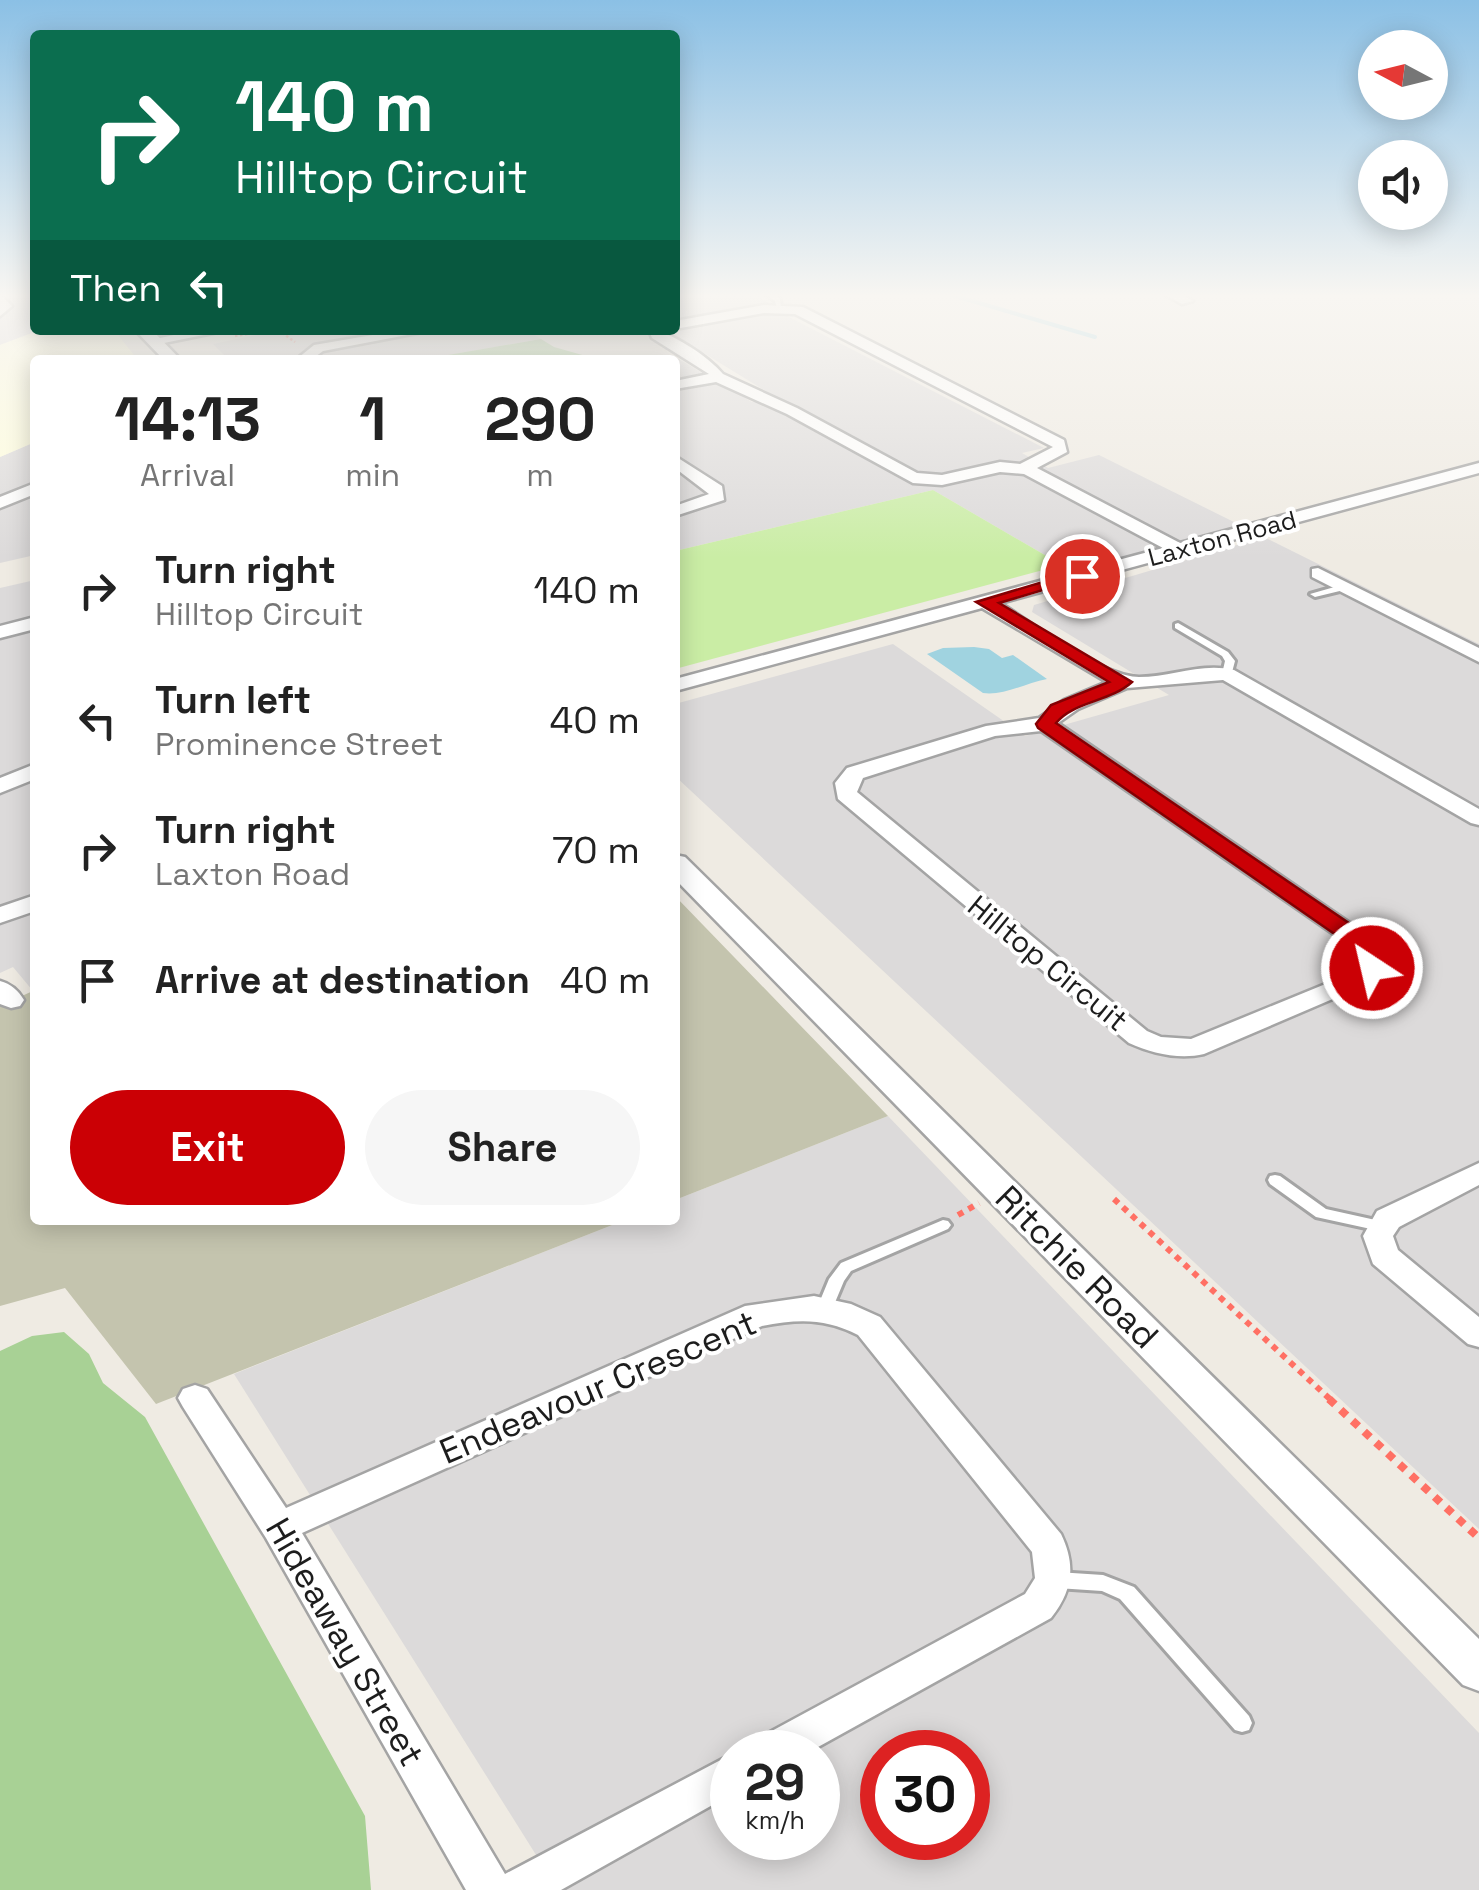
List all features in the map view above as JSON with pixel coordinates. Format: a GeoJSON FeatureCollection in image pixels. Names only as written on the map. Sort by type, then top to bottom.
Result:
{"type":"FeatureCollection","features":[{"type":"Feature","properties":{"kind":"street"},"geometry":{"type":"LineString","coordinates":[[727,381],[792,411],[913,478],[942,480],[1000,467],[1022,469],[1178,549]]}},
{"type":"Feature","properties":{"kind":"street"},"geometry":{"type":"LineString","coordinates":[[938,381],[1059,443],[1061,449],[1055,454],[1029,462],[1022,469]]}},
{"type":"Feature","properties":{"kind":"street"},"geometry":{"type":"LineString","coordinates":[[680,464],[716,489],[718,496],[706,504],[680,509]]}},
{"type":"Feature","properties":{"kind":"street","name":"Laxton Road"},"geometry":{"type":"LineString","coordinates":[[680,685],[1479,468]]}},
{"type":"Feature","properties":{"kind":"street"},"geometry":{"type":"LineString","coordinates":[[0,504],[30,490]]}},
{"type":"Feature","properties":{"kind":"street"},"geometry":{"type":"LineString","coordinates":[[1318,573],[1479,656]]}},
{"type":"Feature","properties":{"kind":"street"},"geometry":{"type":"LineString","coordinates":[[985,602],[1123,682],[1164,682],[1202,671],[1228,674],[1479,818]]}},
{"type":"Feature","properties":{"kind":"street"},"geometry":{"type":"LineString","coordinates":[[0,632],[30,624]]}},
{"type":"Feature","properties":{"kind":"street","name":"Hilltop Circuit"},"geometry":{"type":"LineString","coordinates":[[1045,724],[1354,937],[1372,954],[1372,968],[1354,981],[1194,1048],[1156,1045],[1138,1037],[846,794],[846,783],[856,773],[994,730],[1045,724],[1058,709],[1094,698],[1123,682]]}},
{"type":"Feature","properties":{"kind":"street"},"geometry":{"type":"LineString","coordinates":[[0,786],[30,772]]}},
{"type":"Feature","properties":{"kind":"street"},"geometry":{"type":"LineString","coordinates":[[1454,803],[1479,794]]}},
{"type":"Feature","properties":{"kind":"street","name":"Ritchie Road"},"geometry":{"type":"LineString","coordinates":[[680,868],[1479,1670]]}},
{"type":"Feature","properties":{"kind":"street"},"geometry":{"type":"LineString","coordinates":[[0,916],[30,904]]}},
{"type":"Feature","properties":{"kind":"street"},"geometry":{"type":"LineString","coordinates":[[1479,1173],[1380,1226],[1378,1236],[1384,1256],[1479,1335]]}},
{"type":"Feature","properties":{"kind":"street","name":"Endeavour Crescent"},"geometry":{"type":"LineString","coordinates":[[279,1527],[756,1315],[806,1306],[840,1310],[869,1326],[1048,1545],[1056,1568],[1054,1580]]}},
{"type":"Feature","properties":{"kind":"street","name":"Hideaway Street"},"geometry":{"type":"LineString","coordinates":[[195,1398],[279,1527],[490,1890]]}},
{"type":"Feature","properties":{"kind":"street"},"geometry":{"type":"LineString","coordinates":[[811,1730],[1038,1606],[1053,1589],[1054,1580]]}},
{"type":"Feature","properties":{"kind":"street"},"geometry":{"type":"LineString","coordinates":[[520,1890],[710,1786]]}},
{"type":"Feature","properties":{"kind":"lane"},"geometry":{"type":"LineString","coordinates":[[1315,594],[1344,586]]}},
{"type":"Feature","properties":{"kind":"lane"},"geometry":{"type":"LineString","coordinates":[[1178,626],[1225,654],[1230,661],[1228,674]]}},
{"type":"Feature","properties":{"kind":"lane"},"geometry":{"type":"LineString","coordinates":[[1275,1180],[1320,1213],[1380,1226]]}},
{"type":"Feature","properties":{"kind":"lane"},"geometry":{"type":"LineString","coordinates":[[826,1308],[837,1278],[846,1267],[943,1224]]}},
{"type":"Feature","properties":{"kind":"lane"},"geometry":{"type":"LineString","coordinates":[[1054,1580],[1104,1583],[1128,1592],[1242,1724]]}},
{"type":"Feature","properties":{"kind":"path"},"geometry":{"type":"LineString","coordinates":[[1114,1199],[1479,1538]]}},
{"type":"Feature","properties":{"kind":"path"},"geometry":{"type":"LineString","coordinates":[[943,1224],[982,1202]]}},
{"type":"Feature","properties":{"kind":"shaded area"},"geometry":{"type":"Polygon","coordinates":[[[0,381],[30,381],[30,444],[0,457],[0,381]]]}},
{"type":"Feature","properties":{"kind":"shaded area"},"geometry":{"type":"Polygon","coordinates":[[[680,381],[717,381],[752,402],[777,398],[750,381],[914,381],[1044,448],[1022,453],[1048,468],[1099,455],[1244,527],[1074,572],[933,490],[680,550],[680,381]]]}},
{"type":"Feature","properties":{"kind":"shaded area"},"geometry":{"type":"Polygon","coordinates":[[[30,444],[30,556],[0,563],[0,457],[30,444]]]}},
{"type":"Feature","properties":{"kind":"shaded area"},"geometry":{"type":"Polygon","coordinates":[[[1264,537],[1479,644],[1479,1529],[680,781],[680,703],[893,644],[1025,736],[1169,695],[1032,612],[1034,605],[1264,537]]]}},
{"type":"Feature","properties":{"kind":"shaded area"},"geometry":{"type":"Polygon","coordinates":[[[30,581],[30,987],[13,967],[0,973],[0,588],[30,581]]]}},
{"type":"Feature","properties":{"kind":"shaded area"},"geometry":{"type":"Polygon","coordinates":[[[680,901],[888,1116],[680,1198],[680,901]]]}},
{"type":"Feature","properties":{"kind":"shaded area"},"geometry":{"type":"Polygon","coordinates":[[[30,992],[30,1225],[612,1225],[156,1404],[65,1288],[0,1306],[0,1006],[30,992]]]}},
{"type":"Feature","properties":{"kind":"shaded area"},"geometry":{"type":"Polygon","coordinates":[[[888,1116],[1479,1733],[1479,1890],[558,1890],[234,1374],[612,1225],[680,1225],[680,1198],[888,1116]]]}},
{"type":"Feature","properties":{"kind":"green space"},"geometry":{"type":"Polygon","coordinates":[[[933,490],[1062,565],[680,668],[680,550],[933,490]]]}},
{"type":"Feature","properties":{"kind":"green space"},"geometry":{"type":"Polygon","coordinates":[[[64,1332],[89,1354],[103,1383],[145,1417],[365,1816],[371,1890],[0,1890],[0,1351],[32,1336],[64,1332]]]}},
{"type":"Feature","properties":{"kind":"water"},"geometry":{"type":"Polygon","coordinates":[[[943,648],[989,649],[1002,658],[1013,655],[1047,679],[1007,691],[983,693],[927,654],[943,648]]]}},
{"type":"Feature","properties":{"kind":"route"},"geometry":{"type":"LineString","coordinates":[[1082,576],[985,602],[1123,682],[1094,698],[1058,709],[1045,724],[1354,937],[1372,954],[1372,968]]}}]}
